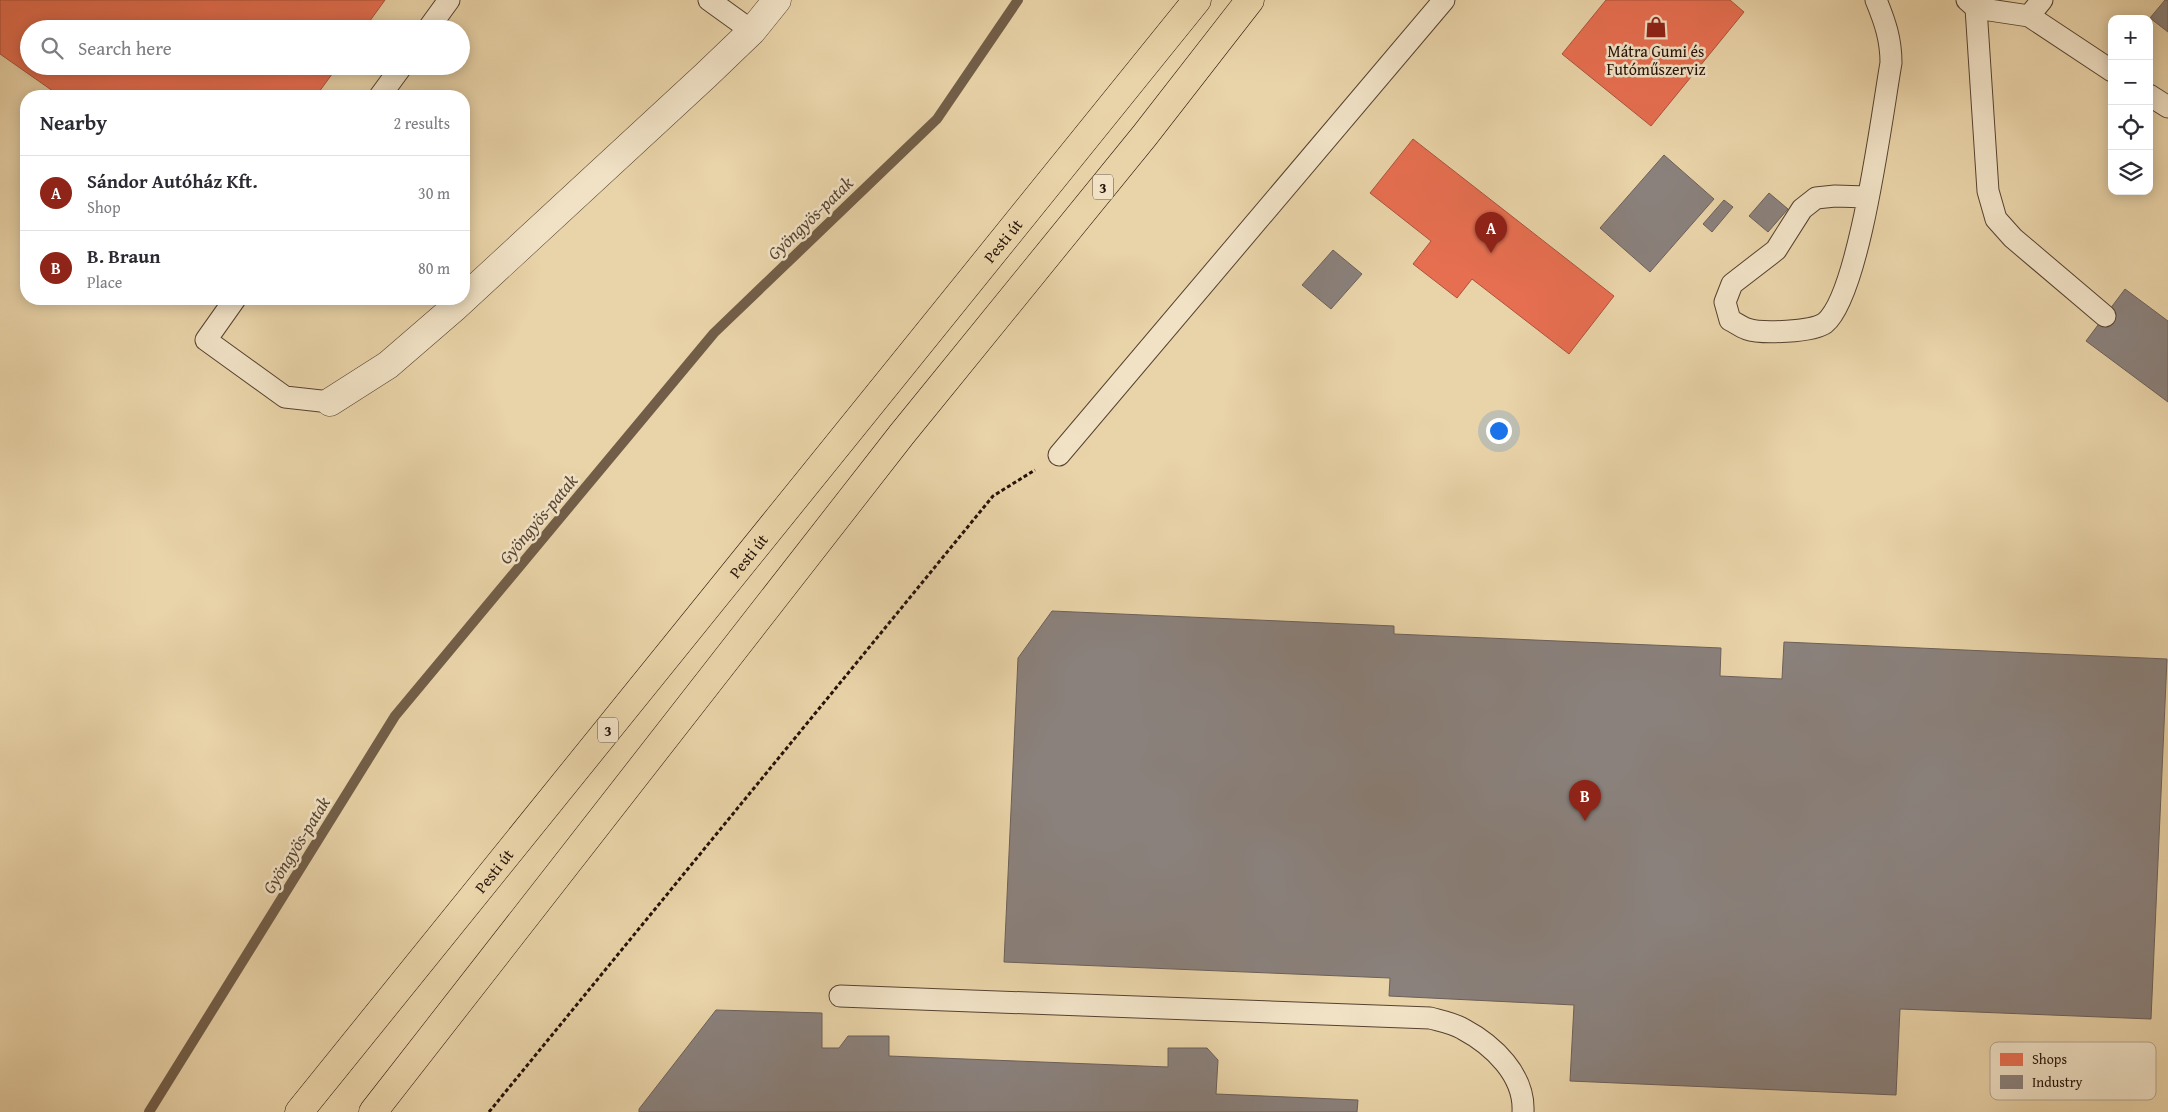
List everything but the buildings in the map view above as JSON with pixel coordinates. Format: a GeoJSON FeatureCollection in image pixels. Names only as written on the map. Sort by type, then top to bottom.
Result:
{"type":"FeatureCollection","features":[{"type":"Feature","properties":{"kind":"main road","name":"Pesti út"},"geometry":{"type":"LineString","coordinates":[[299,1112],[1197,0]]}},
{"type":"Feature","properties":{"kind":"main road","name":"3"},"geometry":{"type":"LineString","coordinates":[[373,1112],[902,434],[1145,135],[1250,0]]}},
{"type":"Feature","properties":{"kind":"street"},"geometry":{"type":"LineString","coordinates":[[470,293],[752,31],[778,0]]}},
{"type":"Feature","properties":{"kind":"street"},"geometry":{"type":"LineString","coordinates":[[330,402],[388,365],[457,305]]}},
{"type":"Feature","properties":{"kind":"lane"},"geometry":{"type":"LineString","coordinates":[[435,20],[449,0]]}},
{"type":"Feature","properties":{"kind":"lane"},"geometry":{"type":"LineString","coordinates":[[709,0],[752,31]]}},
{"type":"Feature","properties":{"kind":"lane"},"geometry":{"type":"LineString","coordinates":[[1172,32],[1183,0]]}},
{"type":"Feature","properties":{"kind":"lane"},"geometry":{"type":"LineString","coordinates":[[1059,455],[1444,0]]}},
{"type":"Feature","properties":{"kind":"lane"},"geometry":{"type":"LineString","coordinates":[[1867,197],[1835,196],[1816,198],[1802,209],[1776,250],[1732,284],[1725,302],[1730,320],[1748,330],[1802,331],[1825,323],[1840,303],[1857,252],[1867,197],[1890,62],[1891,42],[1887,26],[1876,0]]}},
{"type":"Feature","properties":{"kind":"lane"},"geometry":{"type":"LineString","coordinates":[[2105,316],[2014,238],[1996,219],[1988,191],[1971,4],[2035,8],[2108,68]]}},
{"type":"Feature","properties":{"kind":"lane"},"geometry":{"type":"LineString","coordinates":[[384,90],[395,75]]}},
{"type":"Feature","properties":{"kind":"lane"},"geometry":{"type":"LineString","coordinates":[[2153,98],[2168,107]]}},
{"type":"Feature","properties":{"kind":"lane"},"geometry":{"type":"LineString","coordinates":[[231,305],[206,340],[285,397],[330,402]]}},
{"type":"Feature","properties":{"kind":"lane"},"geometry":{"type":"LineString","coordinates":[[840,996],[1430,1018],[1461,1027],[1488,1044],[1513,1071],[1524,1105],[1523,1112]]}},
{"type":"Feature","properties":{"kind":"path"},"geometry":{"type":"LineString","coordinates":[[489,1112],[993,496],[1059,455]]}},
{"type":"Feature","properties":{"kind":"waterway","name":"Gyöngyös-patak"},"geometry":{"type":"LineString","coordinates":[[149,1112],[395,716],[714,333],[937,119],[1018,0]]}},
{"type":"Feature","properties":{"kind":"place","name":"Mátra Gumi és Futóműszerviz"},"geometry":{"type":"Point","coordinates":[1656,27]}},
{"type":"Feature","properties":{"kind":"place","name":"Sándor Autóház Kft."},"geometry":{"type":"Point","coordinates":[1491,253]}},
{"type":"Feature","properties":{"kind":"place","name":"B. Braun"},"geometry":{"type":"Point","coordinates":[1585,821]}}]}
